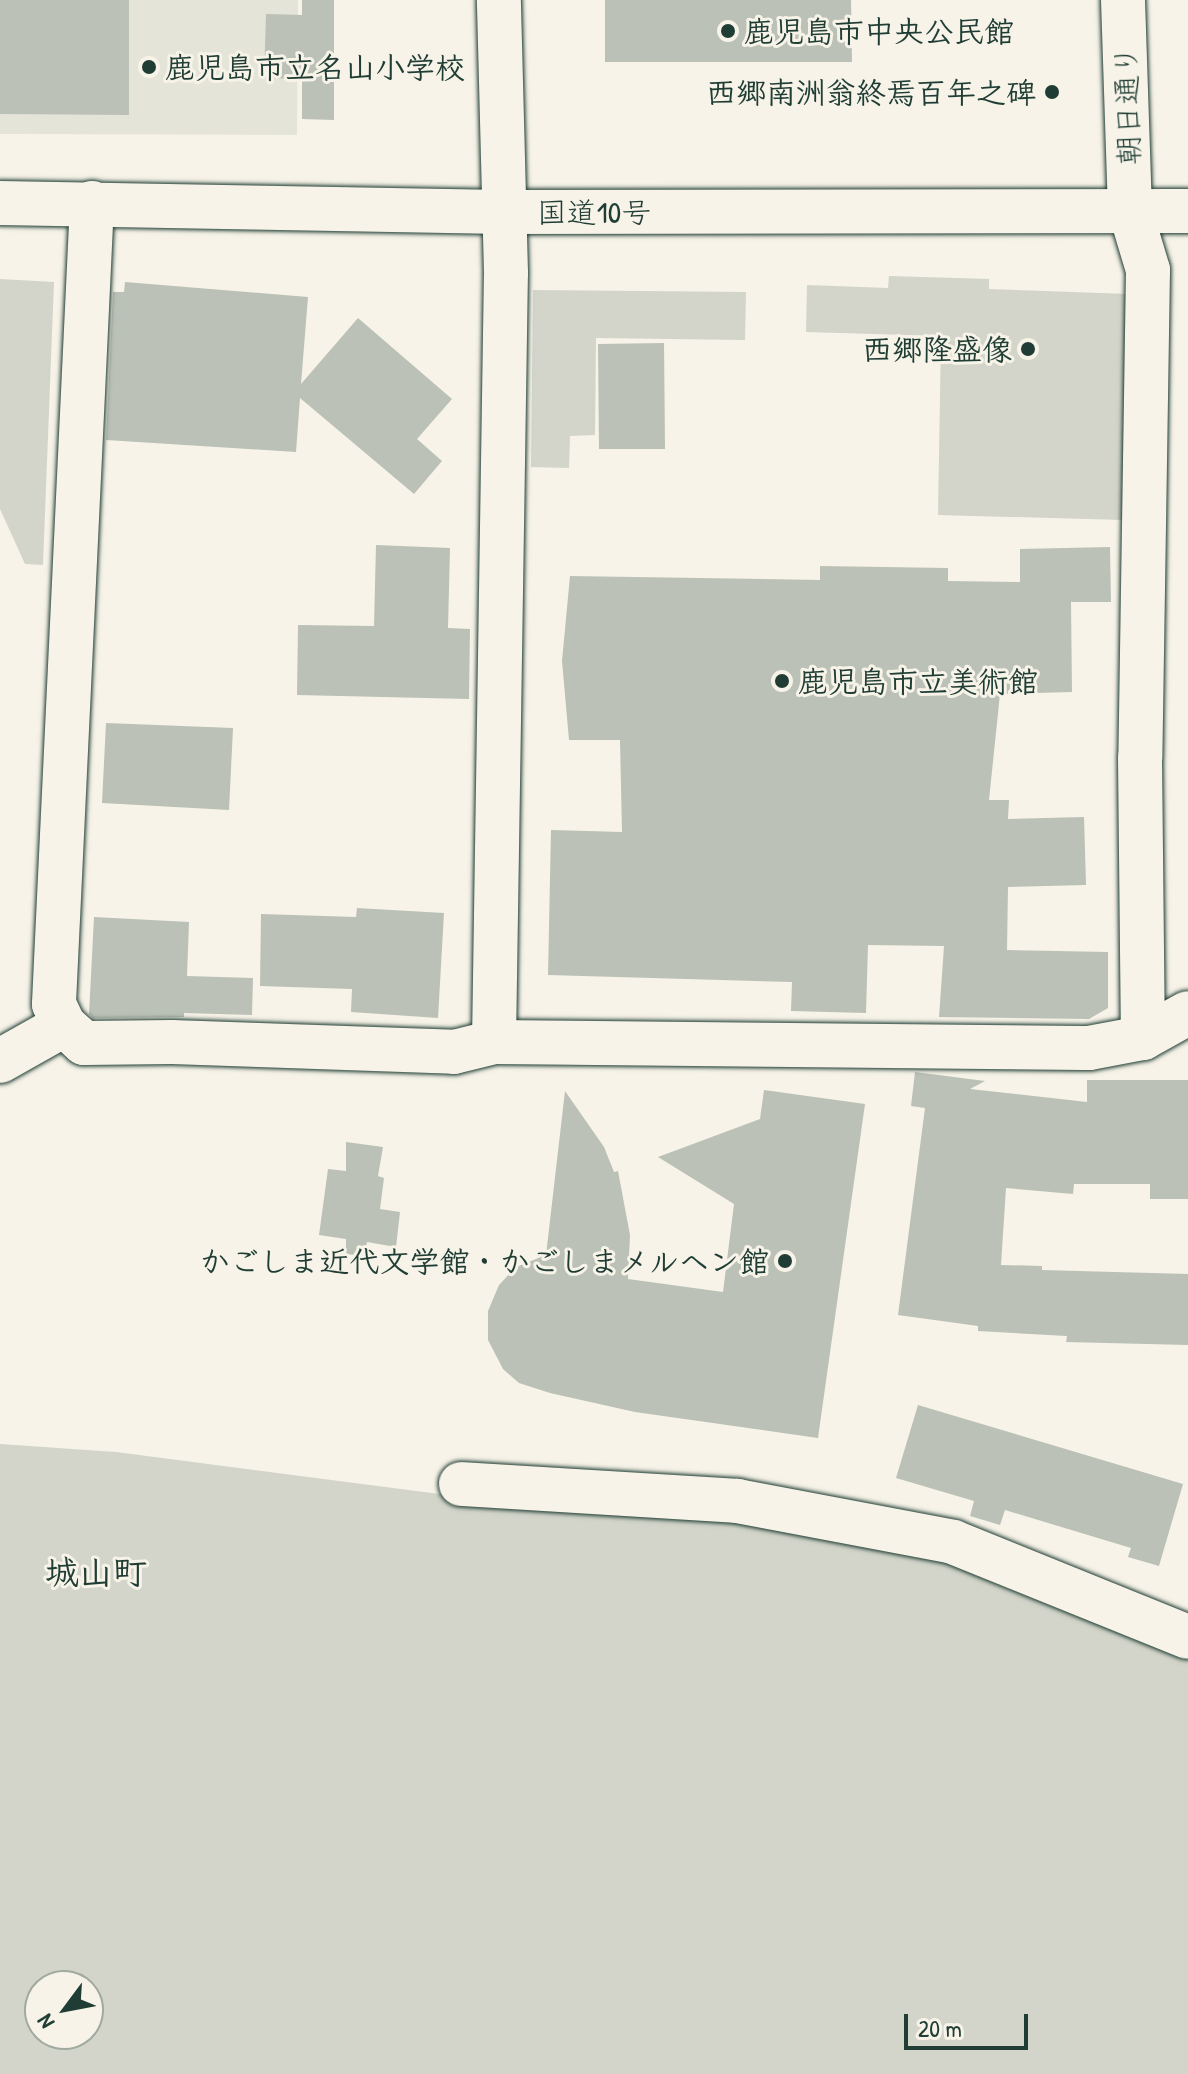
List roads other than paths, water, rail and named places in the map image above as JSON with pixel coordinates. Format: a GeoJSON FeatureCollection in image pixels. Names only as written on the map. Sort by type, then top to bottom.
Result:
{"type":"FeatureCollection","features":[{"type":"Feature","properties":{"kind":"main road"},"geometry":{"type":"LineString","coordinates":[[494,1042],[506,273],[499,0]]}},
{"type":"Feature","properties":{"kind":"main road","name":"朝日通り"},"geometry":{"type":"LineString","coordinates":[[1123,0],[1130,210],[1148,270],[1140,758],[1143,1038]]}},
{"type":"Feature","properties":{"kind":"main road","name":"国道10号"},"geometry":{"type":"LineString","coordinates":[[0,203],[504,212],[1188,211]]}},
{"type":"Feature","properties":{"kind":"main road"},"geometry":{"type":"LineString","coordinates":[[92,203],[54,1004],[64,1025],[84,1043],[172,1042],[454,1052],[494,1042],[1089,1048],[1143,1038],[1188,1013]]}},
{"type":"Feature","properties":{"kind":"main road"},"geometry":{"type":"LineString","coordinates":[[0,1061],[64,1025]]}},
{"type":"Feature","properties":{"kind":"main road"},"geometry":{"type":"LineString","coordinates":[[461,1484],[737,1501],[953,1542],[1188,1637]]}},
{"type":"Feature","properties":{"kind":"place","name":"鹿児島市中央公民館"},"geometry":{"type":"Point","coordinates":[728,31]}},
{"type":"Feature","properties":{"kind":"place","name":"鹿児島市立名山小学校"},"geometry":{"type":"Point","coordinates":[149,67]}},
{"type":"Feature","properties":{"kind":"place","name":"西郷南洲翁終焉百年之碑"},"geometry":{"type":"Point","coordinates":[1052,92]}},
{"type":"Feature","properties":{"kind":"place","name":"西郷隆盛像"},"geometry":{"type":"Point","coordinates":[1028,349]}},
{"type":"Feature","properties":{"kind":"place","name":"鹿児島市立美術館"},"geometry":{"type":"Point","coordinates":[782,681]}},
{"type":"Feature","properties":{"kind":"place","name":"かごしま近代文学館・かごしまメルヘン館"},"geometry":{"type":"Point","coordinates":[785,1261]}},
{"type":"Feature","properties":{"kind":"district","name":"城山町"},"geometry":{"type":"Point","coordinates":[96,1573]}}]}
